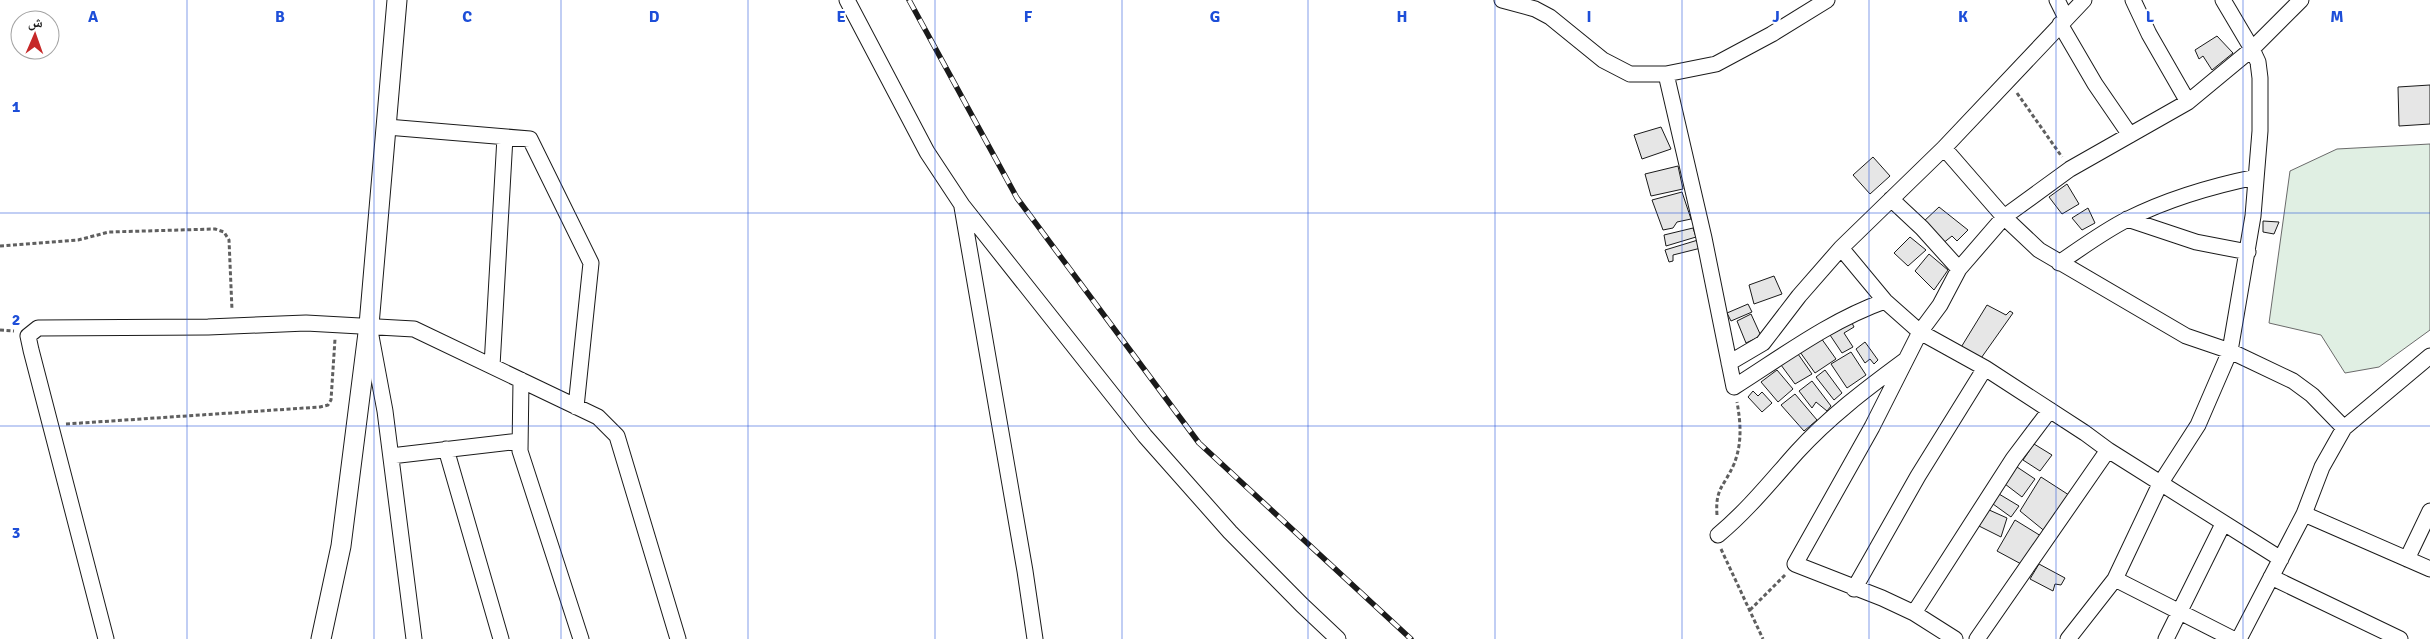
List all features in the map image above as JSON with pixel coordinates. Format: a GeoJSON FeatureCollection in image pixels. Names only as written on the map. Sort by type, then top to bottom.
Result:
{"type":"FeatureCollection","features":[{"type":"Feature","properties":{"kind":"street"},"geometry":{"type":"LineString","coordinates":[[321,639],[342,546],[369,325],[387,127],[396,0]]}},
{"type":"Feature","properties":{"kind":"street"},"geometry":{"type":"LineString","coordinates":[[847,0],[927,152],[962,205],[1145,436],[1230,532],[1338,639]]}},
{"type":"Feature","properties":{"kind":"street"},"geometry":{"type":"LineString","coordinates":[[1502,0],[1535,9],[1550,17],[1603,60],[1630,74],[1666,74],[1716,64],[1772,34],[1827,0]]}},
{"type":"Feature","properties":{"kind":"street"},"geometry":{"type":"LineString","coordinates":[[2057,0],[2063,21],[2095,84],[2130,135]]}},
{"type":"Feature","properties":{"kind":"street"},"geometry":{"type":"LineString","coordinates":[[1730,363],[1763,342],[1799,296],[1841,248],[1944,148],[2084,0]]}},
{"type":"Feature","properties":{"kind":"street"},"geometry":{"type":"LineString","coordinates":[[2133,0],[2149,34],[2188,102]]}},
{"type":"Feature","properties":{"kind":"street"},"geometry":{"type":"LineString","coordinates":[[2068,639],[2115,579],[2160,484],[2198,425],[2230,351],[2248,252],[2256,177],[2260,78],[2258,62],[2252,48],[2223,0]]}},
{"type":"Feature","properties":{"kind":"street"},"geometry":{"type":"LineString","coordinates":[[1956,639],[1914,613],[1882,598],[1854,589],[1795,564],[1872,427],[1920,332],[1940,305],[1960,269],[2004,217],[2070,169],[2188,102],[2252,48],[2300,0]]}},
{"type":"Feature","properties":{"kind":"street"},"geometry":{"type":"LineString","coordinates":[[1666,74],[1704,238],[1734,387],[1828,327],[1861,310],[1885,301]]}},
{"type":"Feature","properties":{"kind":"street"},"geometry":{"type":"LineString","coordinates":[[387,127],[530,139],[591,263],[576,407]]}},
{"type":"Feature","properties":{"kind":"street"},"geometry":{"type":"LineString","coordinates":[[492,366],[505,137]]}},
{"type":"Feature","properties":{"kind":"street"},"geometry":{"type":"LineString","coordinates":[[1944,148],[2004,217],[2039,250],[2186,336],[2230,351],[2293,381],[2312,395],[2344,428]]}},
{"type":"Feature","properties":{"kind":"street"},"geometry":{"type":"LineString","coordinates":[[2059,263],[2127,220],[2178,198],[2222,184],[2256,177]]}},
{"type":"Feature","properties":{"kind":"street"},"geometry":{"type":"LineString","coordinates":[[1891,199],[1922,228],[1960,269]]}},
{"type":"Feature","properties":{"kind":"street"},"geometry":{"type":"LineString","coordinates":[[962,205],[1035,639]]}},
{"type":"Feature","properties":{"kind":"street"},"geometry":{"type":"LineString","coordinates":[[2127,220],[2196,242],[2248,252]]}},
{"type":"Feature","properties":{"kind":"street"},"geometry":{"type":"LineString","coordinates":[[1841,248],[1885,301],[1920,332],[1986,368],[2160,484],[2281,559]]}},
{"type":"Feature","properties":{"kind":"street"},"geometry":{"type":"LineString","coordinates":[[106,639],[31,350],[28,336],[38,328],[233,326],[306,323],[414,329],[598,417],[618,436],[678,639]]}},
{"type":"Feature","properties":{"kind":"street"},"geometry":{"type":"LineString","coordinates":[[369,325],[390,456],[414,639]]}},
{"type":"Feature","properties":{"kind":"street"},"geometry":{"type":"LineString","coordinates":[[2239,639],[2304,514],[2322,467],[2344,428],[2430,356]]}},
{"type":"Feature","properties":{"kind":"street"},"geometry":{"type":"LineString","coordinates":[[1718,535],[1744,513],[1796,453],[1857,395],[1906,360]]}},
{"type":"Feature","properties":{"kind":"street"},"geometry":{"type":"LineString","coordinates":[[1854,589],[1918,476],[1986,368]]}},
{"type":"Feature","properties":{"kind":"street"},"geometry":{"type":"LineString","coordinates":[[520,380],[520,451],[581,639]]}},
{"type":"Feature","properties":{"kind":"street"},"geometry":{"type":"LineString","coordinates":[[1914,613],[2013,459],[2050,410]]}},
{"type":"Feature","properties":{"kind":"street"},"geometry":{"type":"LineString","coordinates":[[390,456],[520,441]]}},
{"type":"Feature","properties":{"kind":"street"},"geometry":{"type":"LineString","coordinates":[[446,449],[501,639]]}},
{"type":"Feature","properties":{"kind":"street"},"geometry":{"type":"LineString","coordinates":[[1977,639],[2108,450]]}},
{"type":"Feature","properties":{"kind":"street"},"geometry":{"type":"LineString","coordinates":[[2406,559],[2430,511]]}},
{"type":"Feature","properties":{"kind":"street"},"geometry":{"type":"LineString","coordinates":[[2304,514],[2430,569]]}},
{"type":"Feature","properties":{"kind":"street"},"geometry":{"type":"LineString","coordinates":[[2166,639],[2223,524]]}},
{"type":"Feature","properties":{"kind":"street"},"geometry":{"type":"LineString","coordinates":[[2272,577],[2400,639]]}},
{"type":"Feature","properties":{"kind":"street"},"geometry":{"type":"LineString","coordinates":[[2115,579],[2234,639]]}},
{"type":"Feature","properties":{"kind":"path"},"geometry":{"type":"LineString","coordinates":[[2008,80],[2070,169]]}},
{"type":"Feature","properties":{"kind":"path"},"geometry":{"type":"LineString","coordinates":[[0,246],[78,240],[109,232],[215,229],[224,232],[229,240],[233,326]]}},
{"type":"Feature","properties":{"kind":"path"},"geometry":{"type":"LineString","coordinates":[[50,425],[320,407],[328,404],[331,400],[336,324]]}},
{"type":"Feature","properties":{"kind":"path"},"geometry":{"type":"LineString","coordinates":[[1750,610],[1795,564]]}},
{"type":"Feature","properties":{"kind":"green space"},"geometry":{"type":"Polygon","coordinates":[[[2430,144],[2430,330],[2379,367],[2345,373],[2321,335],[2269,323],[2290,171],[2337,149],[2430,144]]]}},
{"type":"Feature","properties":{"kind":"building"},"geometry":{"type":"Polygon","coordinates":[[[2217,36],[2233,53],[2212,70],[2203,56],[2199,59],[2195,50],[2217,36]]]}},
{"type":"Feature","properties":{"kind":"building"},"geometry":{"type":"Polygon","coordinates":[[[2430,85],[2430,124],[2399,126],[2398,87],[2430,85]]]}},
{"type":"Feature","properties":{"kind":"building"},"geometry":{"type":"Polygon","coordinates":[[[1661,127],[1671,149],[1642,159],[1634,135],[1661,127]]]}},
{"type":"Feature","properties":{"kind":"building"},"geometry":{"type":"Polygon","coordinates":[[[1873,157],[1890,176],[1870,194],[1853,175],[1873,157]]]}},
{"type":"Feature","properties":{"kind":"building"},"geometry":{"type":"Polygon","coordinates":[[[1678,166],[1683,189],[1651,196],[1645,174],[1678,166]]]}},
{"type":"Feature","properties":{"kind":"building"},"geometry":{"type":"Polygon","coordinates":[[[2067,184],[2079,204],[2062,214],[2049,197],[2067,184]]]}},
{"type":"Feature","properties":{"kind":"building"},"geometry":{"type":"Polygon","coordinates":[[[1682,192],[1691,219],[1677,222],[1673,228],[1663,230],[1652,200],[1682,192]]]}},
{"type":"Feature","properties":{"kind":"building"},"geometry":{"type":"Polygon","coordinates":[[[1939,207],[1968,230],[1957,241],[1952,236],[1942,244],[1922,223],[1939,207]]]}},
{"type":"Feature","properties":{"kind":"building"},"geometry":{"type":"Polygon","coordinates":[[[2088,208],[2095,223],[2082,230],[2072,218],[2088,208]]]}},
{"type":"Feature","properties":{"kind":"building"},"geometry":{"type":"Polygon","coordinates":[[[2263,221],[2279,222],[2274,234],[2263,232],[2263,221]]]}},
{"type":"Feature","properties":{"kind":"building"},"geometry":{"type":"Polygon","coordinates":[[[1693,228],[1696,237],[1666,246],[1664,235],[1693,228]]]}},
{"type":"Feature","properties":{"kind":"building"},"geometry":{"type":"Polygon","coordinates":[[[1910,237],[1926,250],[1908,266],[1894,253],[1910,237]]]}},
{"type":"Feature","properties":{"kind":"building"},"geometry":{"type":"Polygon","coordinates":[[[1698,240],[1701,248],[1673,255],[1673,261],[1669,262],[1665,250],[1698,240]]]}},
{"type":"Feature","properties":{"kind":"building"},"geometry":{"type":"Polygon","coordinates":[[[1929,254],[1948,270],[1934,290],[1915,271],[1929,254]]]}},
{"type":"Feature","properties":{"kind":"building"},"geometry":{"type":"Polygon","coordinates":[[[1774,276],[1782,294],[1754,304],[1749,285],[1774,276]]]}},
{"type":"Feature","properties":{"kind":"building"},"geometry":{"type":"Polygon","coordinates":[[[1748,304],[1752,312],[1731,321],[1727,313],[1748,304]]]}},
{"type":"Feature","properties":{"kind":"building"},"geometry":{"type":"Polygon","coordinates":[[[1987,305],[2006,315],[2010,311],[2013,313],[1979,361],[1960,349],[1987,305]]]}},
{"type":"Feature","properties":{"kind":"building"},"geometry":{"type":"Polygon","coordinates":[[[1751,314],[1761,336],[1746,343],[1737,321],[1751,314]]]}},
{"type":"Feature","properties":{"kind":"building"},"geometry":{"type":"Polygon","coordinates":[[[1852,323],[1854,327],[1844,333],[1853,347],[1842,353],[1830,335],[1852,323]]]}},
{"type":"Feature","properties":{"kind":"building"},"geometry":{"type":"Polygon","coordinates":[[[1821,338],[1836,359],[1815,373],[1800,352],[1821,338]]]}},
{"type":"Feature","properties":{"kind":"building"},"geometry":{"type":"Polygon","coordinates":[[[1865,342],[1878,360],[1874,364],[1870,359],[1865,363],[1856,349],[1865,342]]]}},
{"type":"Feature","properties":{"kind":"building"},"geometry":{"type":"Polygon","coordinates":[[[1851,352],[1866,375],[1847,388],[1831,364],[1851,352]]]}},
{"type":"Feature","properties":{"kind":"building"},"geometry":{"type":"Polygon","coordinates":[[[1798,354],[1812,374],[1795,384],[1781,365],[1798,354]]]}},
{"type":"Feature","properties":{"kind":"building"},"geometry":{"type":"Polygon","coordinates":[[[1777,370],[1793,389],[1778,402],[1761,382],[1777,370]]]}},
{"type":"Feature","properties":{"kind":"building"},"geometry":{"type":"Polygon","coordinates":[[[1825,370],[1842,393],[1834,400],[1816,377],[1825,370]]]}},
{"type":"Feature","properties":{"kind":"building"},"geometry":{"type":"Polygon","coordinates":[[[1812,381],[1831,406],[1827,411],[1816,402],[1812,408],[1799,391],[1812,381]]]}},
{"type":"Feature","properties":{"kind":"building"},"geometry":{"type":"Polygon","coordinates":[[[1753,391],[1758,396],[1762,392],[1772,403],[1762,412],[1748,397],[1753,391]]]}},
{"type":"Feature","properties":{"kind":"building"},"geometry":{"type":"Polygon","coordinates":[[[1795,394],[1817,420],[1804,431],[1781,405],[1795,394]]]}},
{"type":"Feature","properties":{"kind":"building"},"geometry":{"type":"Polygon","coordinates":[[[2034,444],[2052,455],[2040,471],[2023,460],[2034,444]]]}},
{"type":"Feature","properties":{"kind":"building"},"geometry":{"type":"Polygon","coordinates":[[[2017,467],[2035,479],[2022,497],[2005,484],[2017,467]]]}},
{"type":"Feature","properties":{"kind":"building"},"geometry":{"type":"Polygon","coordinates":[[[2041,477],[2072,497],[2047,533],[2020,511],[2041,477]]]}},
{"type":"Feature","properties":{"kind":"building"},"geometry":{"type":"Polygon","coordinates":[[[1999,494],[2019,506],[2011,517],[1993,504],[1999,494]]]}},
{"type":"Feature","properties":{"kind":"building"},"geometry":{"type":"Polygon","coordinates":[[[1987,509],[2007,518],[2001,537],[1979,526],[1987,509]]]}},
{"type":"Feature","properties":{"kind":"building"},"geometry":{"type":"Polygon","coordinates":[[[2015,520],[2041,536],[2023,565],[1997,551],[2015,520]]]}},
{"type":"Feature","properties":{"kind":"building"},"geometry":{"type":"Polygon","coordinates":[[[2039,564],[2065,578],[2061,585],[2055,584],[2053,591],[2030,579],[2039,564]]]}},
{"type":"Feature","properties":{"kind":"railway"},"geometry":{"type":"LineString","coordinates":[[909,0],[1017,198],[1199,443],[1411,639]]}}]}
